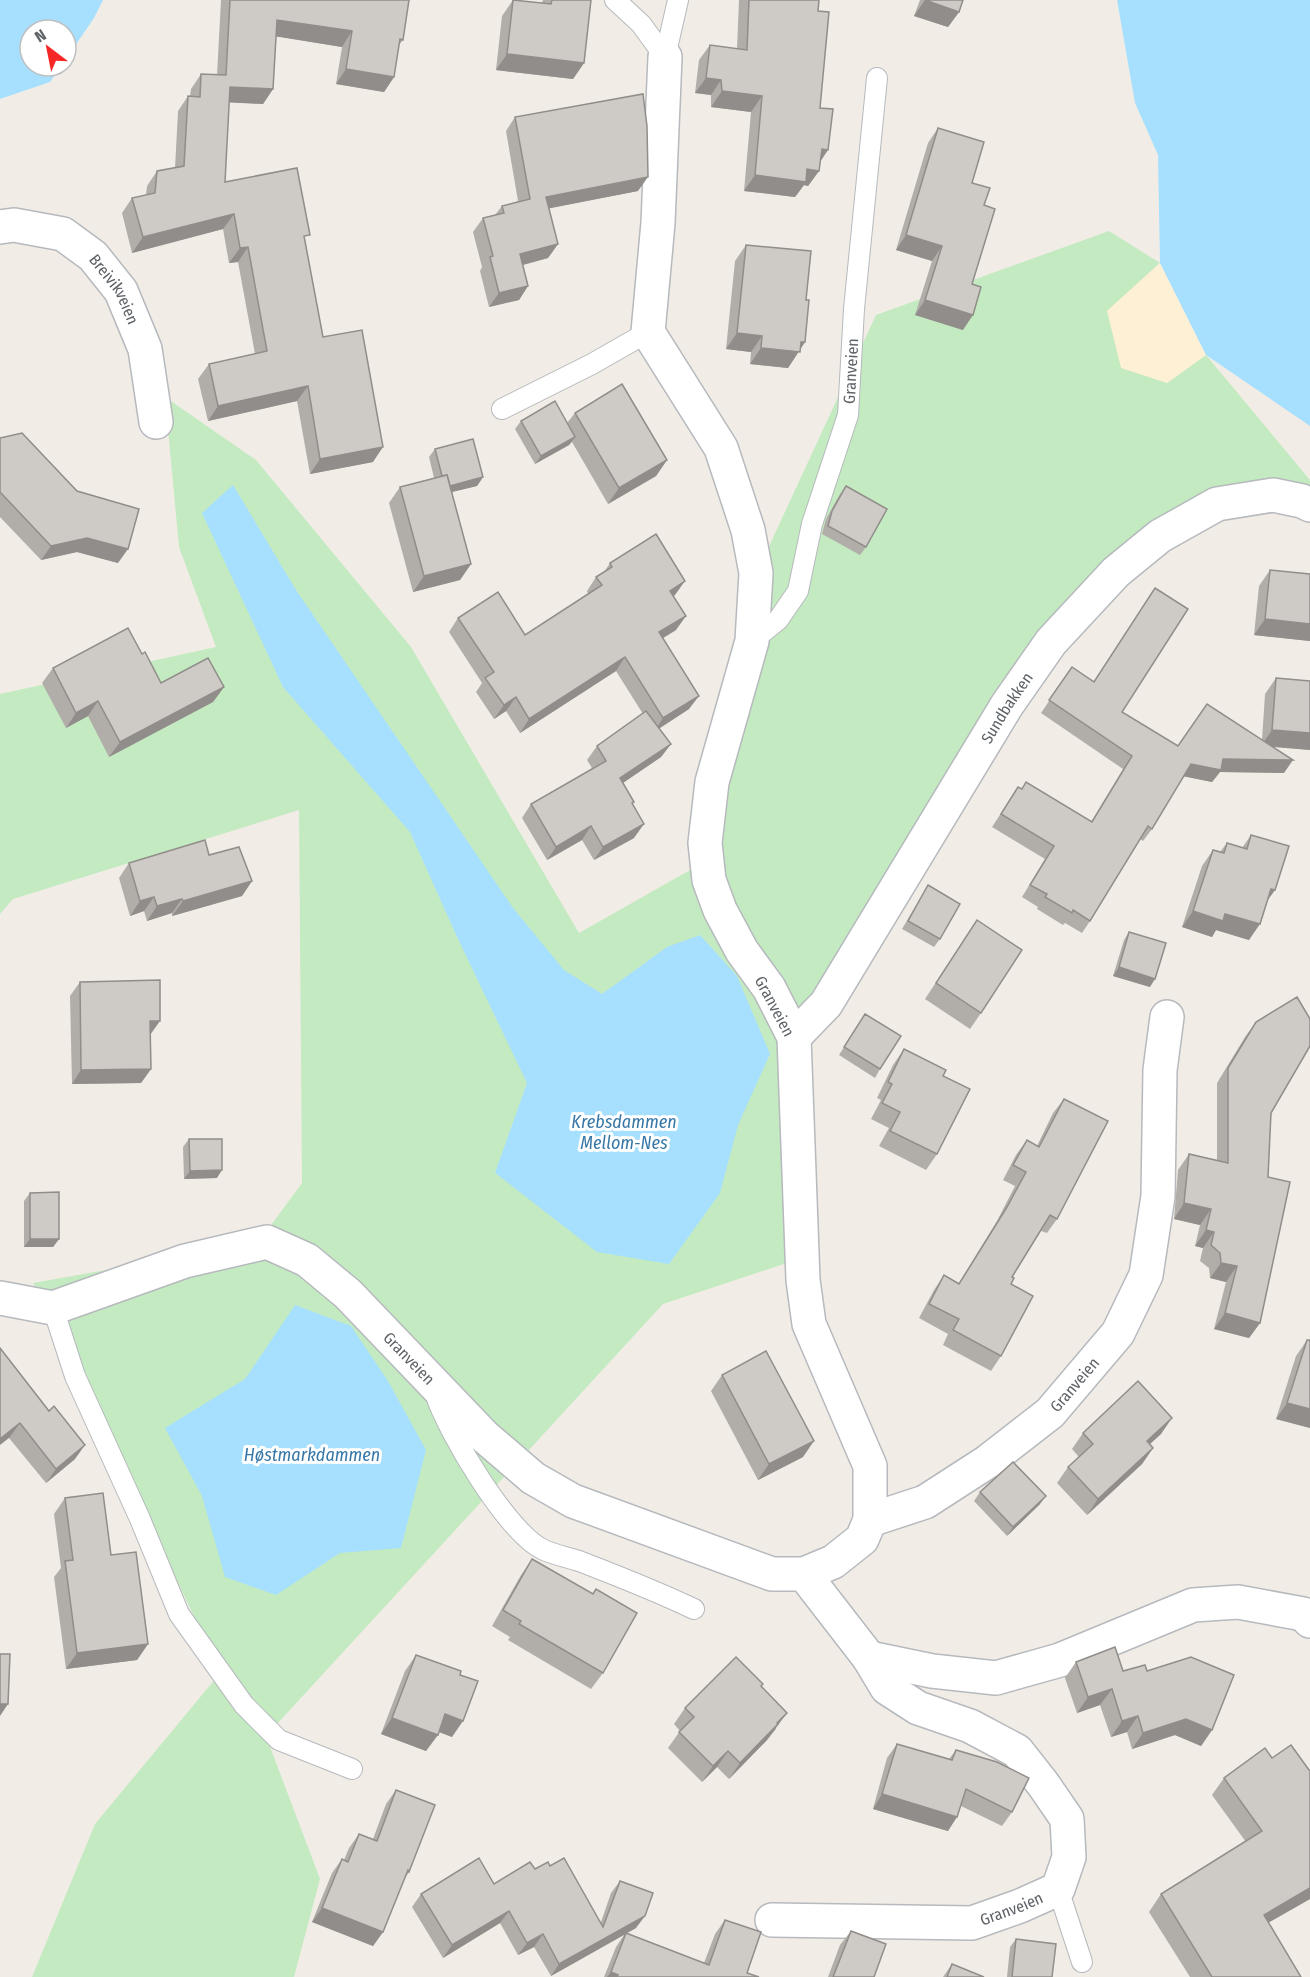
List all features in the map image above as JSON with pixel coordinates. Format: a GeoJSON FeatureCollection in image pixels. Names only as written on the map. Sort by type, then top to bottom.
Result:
{"type":"FeatureCollection","features":[{"type":"Feature","properties":{"kind":"street"},"geometry":{"type":"LineString","coordinates":[[648,332],[658,223],[665,57]]}},
{"type":"Feature","properties":{"kind":"street","name":"Breivikveien"},"geometry":{"type":"LineString","coordinates":[[0,227],[14,225],[63,234],[93,256],[107,273],[121,291],[145,349],[156,422]]}},
{"type":"Feature","properties":{"kind":"street","name":"Granveien"},"geometry":{"type":"LineString","coordinates":[[53,1308],[185,1261],[267,1242],[307,1260],[332,1280],[429,1376],[484,1436],[533,1478],[573,1501],[772,1574],[804,1574],[833,1562],[862,1539],[870,1520],[870,1466],[809,1324],[803,1280],[794,1037],[769,988],[742,951],[720,910],[709,880],[705,843],[712,782],[752,640],[756,573],[748,530],[721,448],[648,332]]}},
{"type":"Feature","properties":{"kind":"street","name":"Sundbakken"},"geometry":{"type":"LineString","coordinates":[[794,1037],[826,1004],[1007,705],[1051,642],[1116,572],[1160,536],[1217,504],[1273,495],[1310,505]]}},
{"type":"Feature","properties":{"kind":"street","name":"Granveien"},"geometry":{"type":"LineString","coordinates":[[870,1520],[925,1502],[987,1462],[1050,1413],[1118,1333],[1146,1275],[1158,1196],[1160,1070],[1167,1017]]}},
{"type":"Feature","properties":{"kind":"street"},"geometry":{"type":"LineString","coordinates":[[0,1298],[53,1308]]}},
{"type":"Feature","properties":{"kind":"street","name":"Granveien"},"geometry":{"type":"LineString","coordinates":[[772,1920],[972,1923],[1020,1906],[1058,1889],[1069,1857],[1067,1820],[1017,1751],[970,1726],[918,1708],[887,1688],[869,1658],[804,1574]]}},
{"type":"Feature","properties":{"kind":"street"},"geometry":{"type":"LineString","coordinates":[[869,1658],[932,1671],[996,1678],[1060,1660],[1192,1605],[1238,1602],[1303,1614],[1310,1622]]}},
{"type":"Feature","properties":{"kind":"lane"},"geometry":{"type":"LineString","coordinates":[[615,0],[641,24],[665,57]]}},
{"type":"Feature","properties":{"kind":"lane"},"geometry":{"type":"LineString","coordinates":[[665,57],[678,0]]}},
{"type":"Feature","properties":{"kind":"lane","name":"Granveien"},"geometry":{"type":"LineString","coordinates":[[752,640],[778,620],[798,591],[812,524],[848,415],[854,309],[877,78]]}},
{"type":"Feature","properties":{"kind":"lane"},"geometry":{"type":"LineString","coordinates":[[502,409],[592,364],[648,332]]}},
{"type":"Feature","properties":{"kind":"lane"},"geometry":{"type":"LineString","coordinates":[[53,1308],[75,1376],[140,1519],[179,1614],[244,1705],[279,1740],[352,1769]]}},
{"type":"Feature","properties":{"kind":"lane"},"geometry":{"type":"LineString","coordinates":[[429,1376],[441,1413],[476,1474],[523,1535],[542,1550],[645,1586],[694,1609]]}},
{"type":"Feature","properties":{"kind":"lane"},"geometry":{"type":"LineString","coordinates":[[1058,1889],[1082,1962]]}},
{"type":"Feature","properties":{"kind":"green space"},"geometry":{"type":"Polygon","coordinates":[[[1109,231],[1160,263],[1107,311],[1167,383],[1206,355],[1310,480],[1310,510],[1290,500],[1213,517],[1122,567],[1009,719],[801,1050],[787,1263],[663,1304],[266,1736],[320,1879],[294,1977],[32,1977],[95,1824],[221,1672],[33,1283],[213,1251],[250,1254],[302,1183],[299,810],[13,899],[0,914],[0,694],[216,647],[179,547],[165,397],[256,460],[411,647],[579,933],[690,870],[699,860],[747,594],[876,315],[1109,231]]]}},
{"type":"Feature","properties":{"kind":"sand"},"geometry":{"type":"Polygon","coordinates":[[[1160,263],[1206,355],[1167,383],[1121,368],[1107,311],[1160,263]]]}},
{"type":"Feature","properties":{"kind":"water"},"geometry":{"type":"Polygon","coordinates":[[[0,0],[103,0],[78,41],[78,18],[18,18],[18,78],[53,78],[50,82],[0,99],[0,0]]]}},
{"type":"Feature","properties":{"kind":"water"},"geometry":{"type":"Polygon","coordinates":[[[1117,0],[1310,0],[1310,426],[1206,355],[1160,263],[1158,155],[1135,103],[1117,0]]]}},
{"type":"Feature","properties":{"kind":"water","name":"Krebsdammen Mellom-Nes"},"geometry":{"type":"Polygon","coordinates":[[[233,485],[296,590],[513,908],[564,970],[602,994],[667,947],[700,935],[737,976],[770,1054],[738,1125],[720,1193],[669,1264],[597,1252],[495,1173],[527,1083],[410,832],[283,687],[202,513],[233,485]]]}},
{"type":"Feature","properties":{"kind":"water","name":"Høstmarkdammen"},"geometry":{"type":"Polygon","coordinates":[[[295,1305],[351,1326],[388,1381],[426,1450],[401,1548],[340,1553],[276,1595],[225,1577],[202,1496],[165,1428],[245,1379],[295,1305]]]}},
{"type":"Feature","properties":{"kind":"building"},"geometry":{"type":"Polygon","coordinates":[[[230,0],[409,0],[394,77],[346,69],[352,31],[277,20],[273,89],[230,87],[225,182],[297,168],[310,235],[304,236],[323,337],[362,330],[383,447],[320,459],[308,386],[218,406],[209,364],[267,351],[248,247],[240,248],[234,214],[143,237],[132,198],[155,193],[157,171],[184,166],[188,96],[200,97],[201,74],[226,75],[230,0]]]}},
{"type":"Feature","properties":{"kind":"building"},"geometry":{"type":"Polygon","coordinates":[[[513,0],[551,4],[552,0],[591,0],[584,63],[507,54],[513,0]]]}},
{"type":"Feature","properties":{"kind":"building"},"geometry":{"type":"Polygon","coordinates":[[[749,0],[819,0],[818,11],[829,12],[820,108],[833,109],[828,150],[822,149],[819,171],[807,169],[806,182],[755,175],[762,96],[722,91],[721,80],[706,78],[710,45],[747,50],[749,0]]]}},
{"type":"Feature","properties":{"kind":"building"},"geometry":{"type":"Polygon","coordinates":[[[925,0],[963,0],[959,12],[925,0]]]}},
{"type":"Feature","properties":{"kind":"building"},"geometry":{"type":"Polygon","coordinates":[[[643,94],[647,126],[648,177],[546,197],[558,244],[520,254],[528,286],[499,293],[490,257],[493,256],[483,218],[504,213],[502,206],[530,199],[515,117],[643,94]]]}},
{"type":"Feature","properties":{"kind":"building"},"geometry":{"type":"Polygon","coordinates":[[[938,128],[984,142],[972,183],[990,188],[984,205],[995,209],[972,284],[981,287],[973,315],[925,300],[942,246],[906,235],[938,128]]]}},
{"type":"Feature","properties":{"kind":"building"},"geometry":{"type":"Polygon","coordinates":[[[746,245],[811,251],[805,342],[801,342],[800,352],[761,348],[762,336],[737,333],[746,245]]]}},
{"type":"Feature","properties":{"kind":"building"},"geometry":{"type":"Polygon","coordinates":[[[622,384],[667,460],[619,488],[575,413],[622,384]]]}},
{"type":"Feature","properties":{"kind":"building"},"geometry":{"type":"Polygon","coordinates":[[[555,401],[575,437],[541,456],[521,421],[555,401]]]}},
{"type":"Feature","properties":{"kind":"building"},"geometry":{"type":"Polygon","coordinates":[[[22,433],[77,491],[139,509],[128,549],[87,538],[51,546],[0,492],[0,438],[22,433]]]}},
{"type":"Feature","properties":{"kind":"building"},"geometry":{"type":"Polygon","coordinates":[[[473,439],[483,477],[450,486],[447,475],[442,476],[435,449],[473,439]]]}},
{"type":"Feature","properties":{"kind":"building"},"geometry":{"type":"Polygon","coordinates":[[[447,475],[471,564],[424,576],[400,487],[447,475]]]}},
{"type":"Feature","properties":{"kind":"building"},"geometry":{"type":"Polygon","coordinates":[[[846,486],[887,509],[866,547],[828,526],[832,511],[846,486]]]}},
{"type":"Feature","properties":{"kind":"building"},"geometry":{"type":"Polygon","coordinates":[[[656,534],[685,581],[670,591],[686,616],[659,632],[699,696],[663,718],[625,657],[529,719],[516,697],[504,705],[485,678],[494,672],[458,618],[498,592],[525,635],[602,585],[596,577],[612,567],[610,563],[656,534]]]}},
{"type":"Feature","properties":{"kind":"building"},"geometry":{"type":"Polygon","coordinates":[[[1270,570],[1310,574],[1310,624],[1265,619],[1270,570]]]}},
{"type":"Feature","properties":{"kind":"building"},"geometry":{"type":"Polygon","coordinates":[[[1155,588],[1188,609],[1122,712],[1178,746],[1207,704],[1293,760],[1223,759],[1221,770],[1191,764],[1152,829],[1148,826],[1090,921],[1045,897],[1047,894],[1030,885],[1054,846],[1001,814],[1018,787],[1022,789],[1026,782],[1092,822],[1132,756],[1049,700],[1072,667],[1094,682],[1155,588]]]}},
{"type":"Feature","properties":{"kind":"building"},"geometry":{"type":"Polygon","coordinates":[[[128,628],[142,654],[145,652],[161,683],[208,658],[224,687],[120,742],[98,701],[76,713],[53,668],[128,628]]]}},
{"type":"Feature","properties":{"kind":"building"},"geometry":{"type":"Polygon","coordinates":[[[1276,678],[1310,681],[1310,733],[1272,730],[1276,678]]]}},
{"type":"Feature","properties":{"kind":"building"},"geometry":{"type":"Polygon","coordinates":[[[646,711],[671,744],[620,778],[644,824],[603,847],[591,826],[556,847],[531,804],[606,761],[597,746],[646,711]]]}},
{"type":"Feature","properties":{"kind":"building"},"geometry":{"type":"Polygon","coordinates":[[[1251,835],[1289,846],[1275,890],[1271,889],[1260,924],[1225,914],[1223,921],[1193,911],[1213,850],[1224,853],[1227,843],[1247,849],[1251,835]]]}},
{"type":"Feature","properties":{"kind":"building"},"geometry":{"type":"Polygon","coordinates":[[[205,840],[209,855],[239,847],[252,881],[157,906],[154,897],[140,901],[129,863],[205,840]]]}},
{"type":"Feature","properties":{"kind":"building"},"geometry":{"type":"Polygon","coordinates":[[[928,885],[960,904],[940,939],[908,921],[928,885]]]}},
{"type":"Feature","properties":{"kind":"building"},"geometry":{"type":"Polygon","coordinates":[[[977,920],[1022,950],[981,1013],[936,983],[977,920]]]}},
{"type":"Feature","properties":{"kind":"building"},"geometry":{"type":"Polygon","coordinates":[[[1129,932],[1166,943],[1155,979],[1119,967],[1129,932]]]}},
{"type":"Feature","properties":{"kind":"building"},"geometry":{"type":"Polygon","coordinates":[[[160,980],[160,1021],[150,1021],[151,1069],[81,1070],[80,982],[160,980]]]}},
{"type":"Feature","properties":{"kind":"building"},"geometry":{"type":"Polygon","coordinates":[[[1297,997],[1310,1019],[1310,1046],[1271,1113],[1268,1177],[1290,1182],[1260,1323],[1225,1313],[1237,1266],[1221,1263],[1220,1253],[1211,1245],[1214,1232],[1206,1230],[1211,1209],[1184,1203],[1189,1154],[1228,1163],[1228,1068],[1256,1022],[1297,997]]]}},
{"type":"Feature","properties":{"kind":"building"},"geometry":{"type":"Polygon","coordinates":[[[865,1014],[901,1036],[880,1069],[844,1047],[865,1014]]]}},
{"type":"Feature","properties":{"kind":"building"},"geometry":{"type":"Polygon","coordinates":[[[904,1049],[946,1070],[943,1076],[970,1089],[937,1154],[890,1131],[900,1112],[882,1103],[892,1084],[888,1082],[904,1049]]]}},
{"type":"Feature","properties":{"kind":"building"},"geometry":{"type":"Polygon","coordinates":[[[1064,1099],[1108,1121],[1057,1219],[1050,1215],[1012,1277],[1014,1278],[1011,1284],[1033,1296],[1001,1356],[953,1330],[959,1319],[929,1304],[944,1275],[959,1284],[1026,1172],[1013,1165],[1027,1140],[1039,1147],[1064,1099]]]}},
{"type":"Feature","properties":{"kind":"building"},"geometry":{"type":"Polygon","coordinates":[[[189,1139],[222,1139],[222,1170],[190,1171],[189,1139]]]}},
{"type":"Feature","properties":{"kind":"building"},"geometry":{"type":"Polygon","coordinates":[[[59,1192],[59,1239],[30,1239],[30,1193],[59,1192]]]}},
{"type":"Feature","properties":{"kind":"building"},"geometry":{"type":"Polygon","coordinates":[[[1307,1340],[1310,1340],[1310,1409],[1287,1403],[1307,1340]]]}},
{"type":"Feature","properties":{"kind":"building"},"geometry":{"type":"Polygon","coordinates":[[[0,1348],[49,1411],[54,1406],[85,1445],[56,1469],[20,1423],[0,1439],[0,1348]]]}},
{"type":"Feature","properties":{"kind":"building"},"geometry":{"type":"Polygon","coordinates":[[[766,1351],[814,1441],[769,1464],[722,1375],[766,1351]]]}},
{"type":"Feature","properties":{"kind":"building"},"geometry":{"type":"Polygon","coordinates":[[[1138,1381],[1172,1418],[1147,1441],[1153,1448],[1098,1499],[1068,1467],[1093,1444],[1083,1433],[1138,1381]]]}},
{"type":"Feature","properties":{"kind":"building"},"geometry":{"type":"Polygon","coordinates":[[[1013,1462],[1046,1496],[1013,1527],[980,1492],[1013,1462]]]}},
{"type":"Feature","properties":{"kind":"building"},"geometry":{"type":"Polygon","coordinates":[[[103,1493],[111,1555],[136,1552],[148,1644],[77,1653],[65,1561],[73,1560],[65,1498],[103,1493]]]}},
{"type":"Feature","properties":{"kind":"building"},"geometry":{"type":"Polygon","coordinates":[[[532,1559],[593,1594],[596,1589],[637,1613],[603,1673],[519,1624],[521,1621],[503,1610],[532,1559]]]}},
{"type":"Feature","properties":{"kind":"building"},"geometry":{"type":"Polygon","coordinates":[[[1115,1647],[1123,1671],[1145,1665],[1147,1671],[1191,1657],[1234,1675],[1212,1730],[1186,1719],[1143,1733],[1138,1716],[1122,1721],[1112,1689],[1088,1697],[1076,1662],[1115,1647]]]}},
{"type":"Feature","properties":{"kind":"building"},"geometry":{"type":"Polygon","coordinates":[[[0,1654],[10,1654],[8,1704],[0,1704],[0,1654]]]}},
{"type":"Feature","properties":{"kind":"building"},"geometry":{"type":"Polygon","coordinates":[[[416,1655],[461,1671],[460,1675],[478,1681],[463,1721],[445,1714],[438,1735],[392,1718],[416,1655]]]}},
{"type":"Feature","properties":{"kind":"building"},"geometry":{"type":"Polygon","coordinates":[[[736,1657],[787,1713],[740,1763],[728,1751],[713,1766],[679,1732],[694,1717],[685,1708],[736,1657]]]}},
{"type":"Feature","properties":{"kind":"building"},"geometry":{"type":"Polygon","coordinates":[[[897,1744],[952,1760],[956,1750],[997,1762],[1029,1778],[1012,1812],[966,1789],[957,1817],[882,1794],[897,1744]]]}},
{"type":"Feature","properties":{"kind":"building"},"geometry":{"type":"Polygon","coordinates":[[[1291,1745],[1310,1770],[1310,1888],[1264,1915],[1301,1977],[1212,1977],[1161,1894],[1262,1831],[1224,1778],[1265,1748],[1272,1758],[1291,1745]]]}},
{"type":"Feature","properties":{"kind":"building"},"geometry":{"type":"Polygon","coordinates":[[[396,1790],[435,1805],[383,1932],[322,1908],[342,1859],[348,1862],[359,1834],[377,1841],[396,1790]]]}},
{"type":"Feature","properties":{"kind":"building"},"geometry":{"type":"Polygon","coordinates":[[[479,1858],[494,1884],[530,1862],[535,1869],[548,1862],[550,1866],[564,1858],[603,1927],[620,1881],[653,1893],[645,1916],[559,1964],[543,1934],[527,1943],[509,1911],[452,1945],[421,1894],[479,1858]]]}},
{"type":"Feature","properties":{"kind":"building"},"geometry":{"type":"Polygon","coordinates":[[[725,1920],[761,1932],[747,1973],[759,1977],[617,1977],[618,1975],[611,1972],[626,1933],[709,1965],[725,1920]]]}},
{"type":"Feature","properties":{"kind":"building"},"geometry":{"type":"Polygon","coordinates":[[[851,1931],[886,1944],[874,1977],[833,1977],[851,1931]]]}},
{"type":"Feature","properties":{"kind":"building"},"geometry":{"type":"Polygon","coordinates":[[[1016,1939],[1056,1944],[1052,1977],[1012,1977],[1016,1939]]]}},
{"type":"Feature","properties":{"kind":"building"},"geometry":{"type":"Polygon","coordinates":[[[952,1964],[984,1977],[947,1977],[952,1964]]]}}]}
